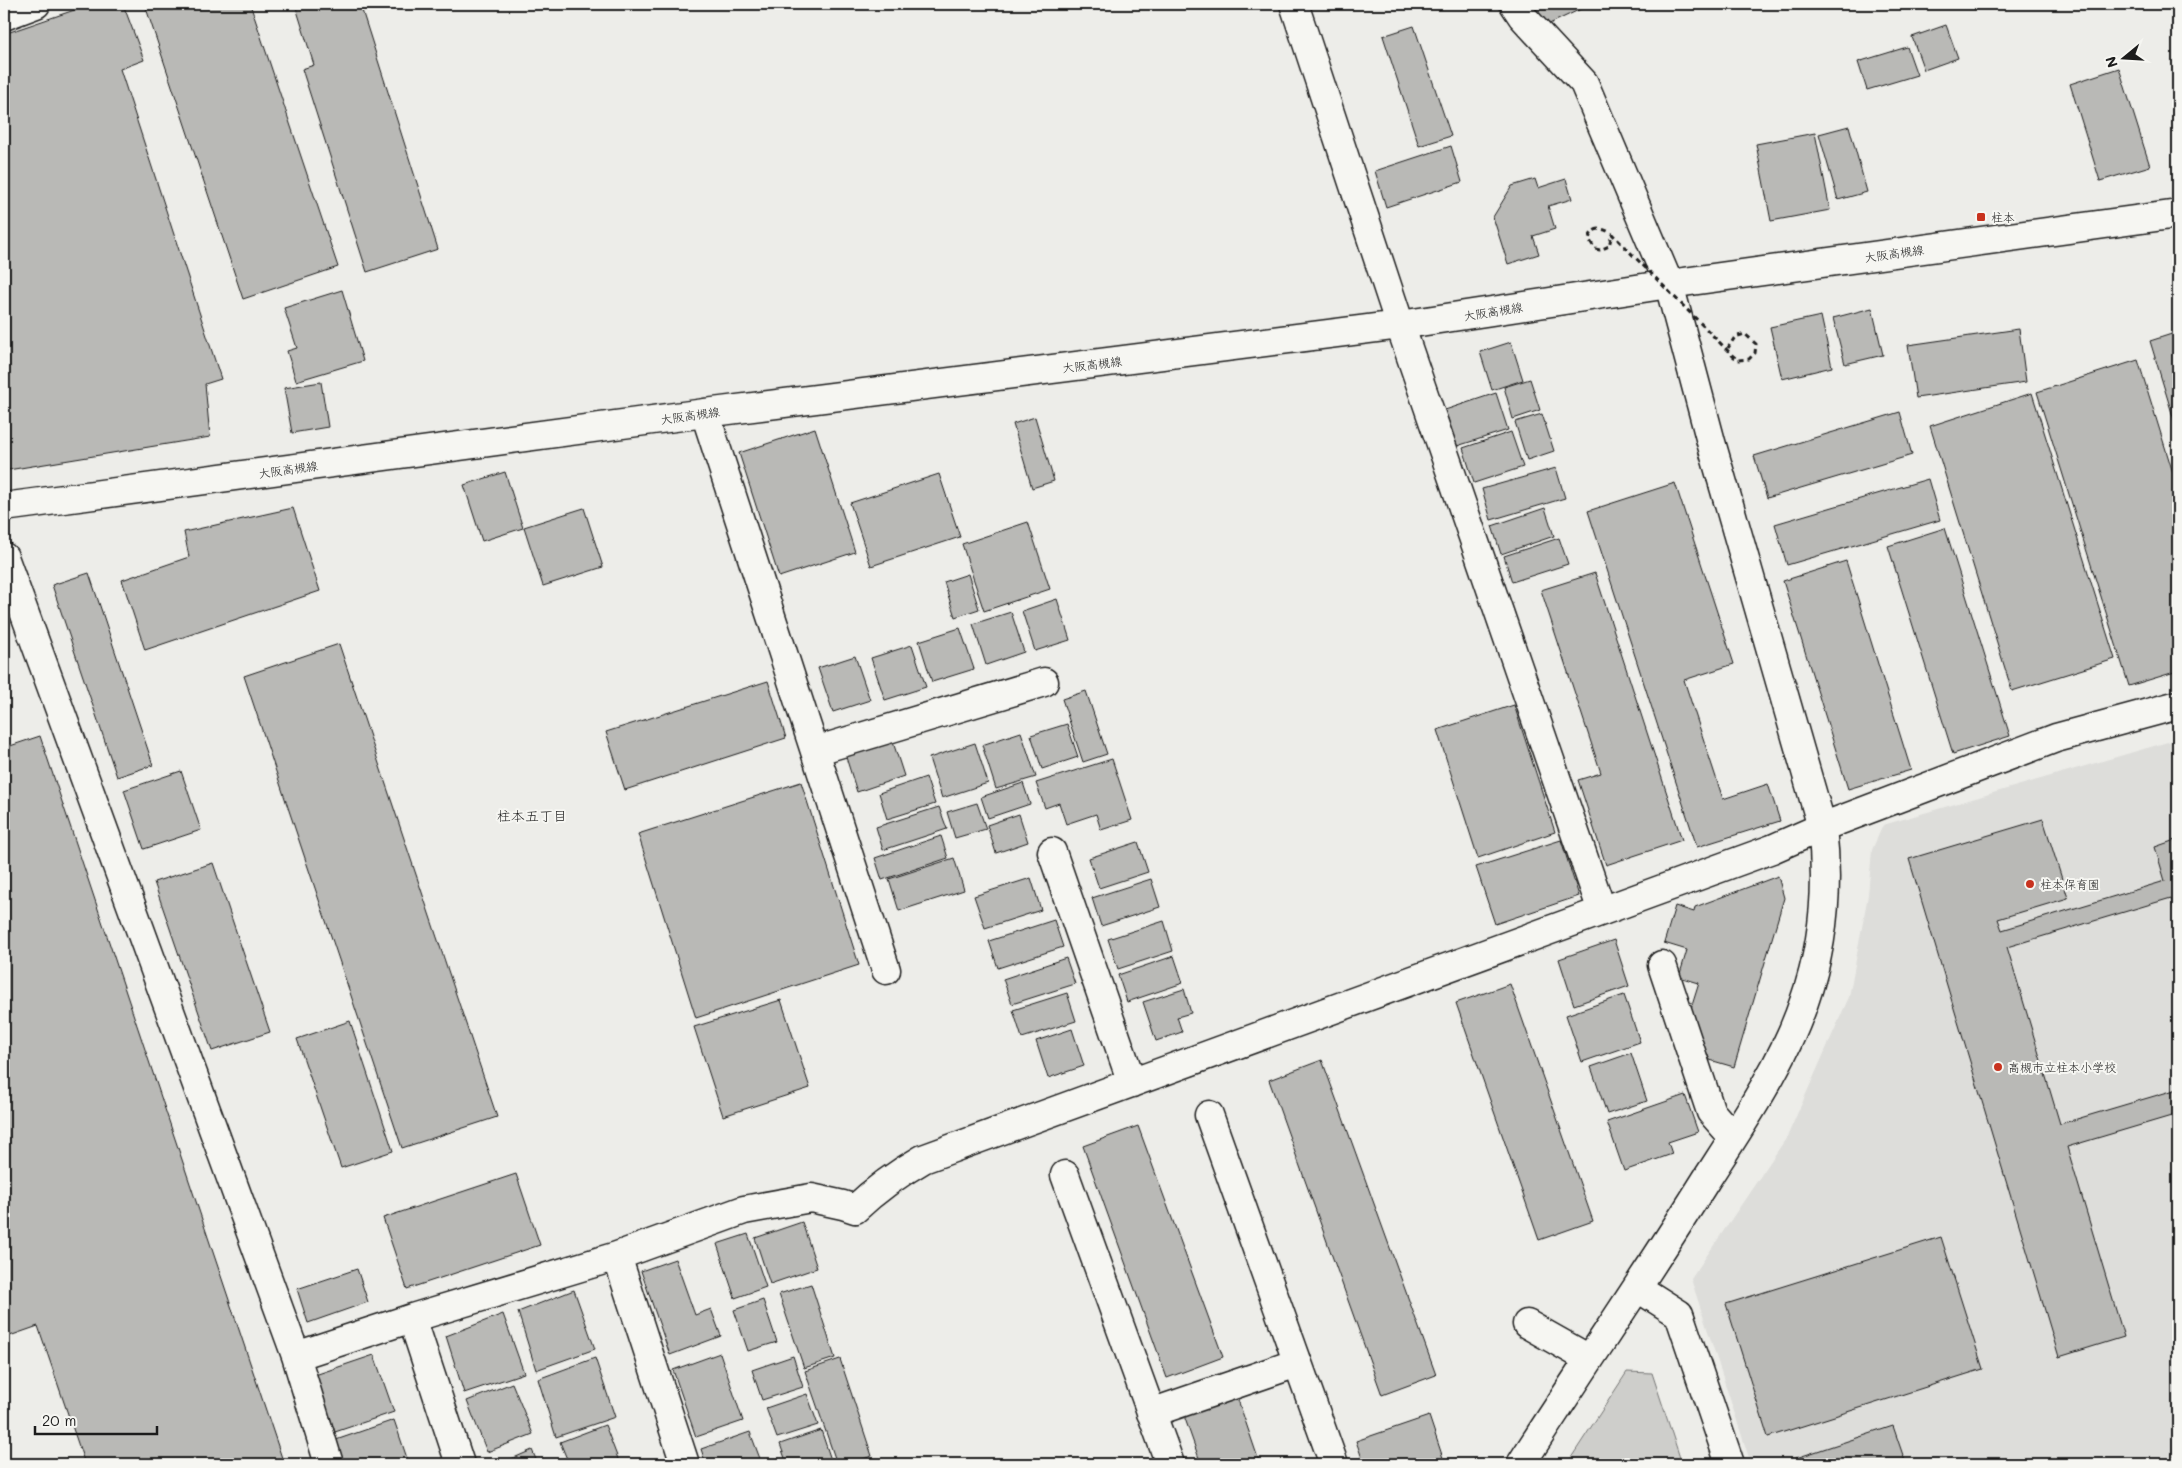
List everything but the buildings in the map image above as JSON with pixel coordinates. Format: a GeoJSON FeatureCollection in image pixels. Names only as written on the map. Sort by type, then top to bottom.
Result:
{"type":"FeatureCollection","features":[{"type":"Feature","properties":{"kind":"street"},"geometry":{"type":"LineString","coordinates":[[4,16],[36,4]]}},
{"type":"Feature","properties":{"kind":"street"},"geometry":{"type":"LineString","coordinates":[[1294,4],[1400,326],[1602,911]]}},
{"type":"Feature","properties":{"kind":"street"},"geometry":{"type":"LineString","coordinates":[[1514,4],[1522,16],[1584,83],[1669,284],[1711,442],[1822,827],[1826,874],[1824,920],[1813,972],[1792,1036],[1733,1137],[1638,1288],[1521,1464]]}},
{"type":"Feature","properties":{"kind":"street","name":"大阪高槻線"},"geometry":{"type":"LineString","coordinates":[[4,507],[705,413],[1400,326],[1669,284],[2178,214]]}},
{"type":"Feature","properties":{"kind":"street"},"geometry":{"type":"LineString","coordinates":[[705,413],[886,970]]}},
{"type":"Feature","properties":{"kind":"street"},"geometry":{"type":"LineString","coordinates":[[4,557],[296,1356],[329,1464]]}},
{"type":"Feature","properties":{"kind":"street"},"geometry":{"type":"LineString","coordinates":[[815,751],[1044,682]]}},
{"type":"Feature","properties":{"kind":"street"},"geometry":{"type":"LineString","coordinates":[[296,1356],[412,1318],[617,1256],[744,1210],[811,1198],[856,1210],[874,1191],[895,1175],[923,1159],[1772,849],[1822,827],[2056,738],[2178,705]]}},
{"type":"Feature","properties":{"kind":"street"},"geometry":{"type":"LineString","coordinates":[[1052,852],[1132,1083]]}},
{"type":"Feature","properties":{"kind":"street"},"geometry":{"type":"LineString","coordinates":[[1662,965],[1711,1112],[1733,1137]]}},
{"type":"Feature","properties":{"kind":"street"},"geometry":{"type":"LineString","coordinates":[[1209,1115],[1334,1464]]}},
{"type":"Feature","properties":{"kind":"street"},"geometry":{"type":"LineString","coordinates":[[1065,1175],[1170,1464]]}},
{"type":"Feature","properties":{"kind":"street"},"geometry":{"type":"LineString","coordinates":[[617,1256],[685,1464]]}},
{"type":"Feature","properties":{"kind":"street"},"geometry":{"type":"LineString","coordinates":[[1638,1288],[1679,1314],[1730,1464]]}},
{"type":"Feature","properties":{"kind":"street"},"geometry":{"type":"LineString","coordinates":[[412,1318],[460,1464]]}},
{"type":"Feature","properties":{"kind":"street"},"geometry":{"type":"LineString","coordinates":[[1527,1324],[1589,1359]]}},
{"type":"Feature","properties":{"kind":"street"},"geometry":{"type":"LineString","coordinates":[[1151,1413],[1297,1363]]}},
{"type":"Feature","properties":{"kind":"path"},"geometry":{"type":"LineString","coordinates":[[1611,238],[1609,246],[1600,250],[1595,249],[1590,239],[1592,233],[1597,229],[1605,229],[1611,233],[1738,360],[1749,359],[1755,353],[1756,344],[1745,334],[1735,337],[1728,348]]}},
{"type":"Feature","properties":{"kind":"shaded area","name":"高槻市立柱本小学校"},"geometry":{"type":"Polygon","coordinates":[[[2178,739],[2178,1464],[1751,1464],[1691,1279],[1787,1137],[1849,997],[1868,895],[1872,850],[1883,825],[2178,739]]]}},
{"type":"Feature","properties":{"kind":"shaded area"},"geometry":{"type":"Polygon","coordinates":[[[1627,1372],[1652,1373],[1682,1464],[1567,1464],[1627,1372]]]}},
{"type":"Feature","properties":{"kind":"place","name":"柱本"},"geometry":{"type":"Point","coordinates":[1981,217]}},
{"type":"Feature","properties":{"kind":"place","name":"柱本保育園"},"geometry":{"type":"Point","coordinates":[2030,884]}},
{"type":"Feature","properties":{"kind":"place","name":"高槻市立柱本小学校"},"geometry":{"type":"Point","coordinates":[1998,1067]}},
{"type":"Feature","properties":{"kind":"district","name":"柱本五丁目"},"geometry":{"type":"Point","coordinates":[532,815]}}]}
